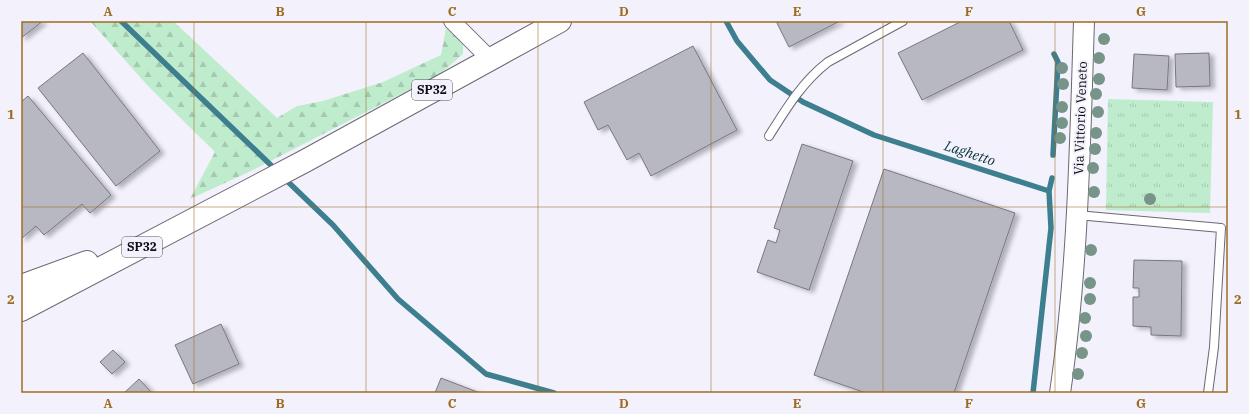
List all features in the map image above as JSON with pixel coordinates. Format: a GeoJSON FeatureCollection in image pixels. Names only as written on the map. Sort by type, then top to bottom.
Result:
{"type":"FeatureCollection","features":[{"type":"Feature","properties":{"kind":"main road","name":"SP32"},"geometry":{"type":"LineString","coordinates":[[21,310],[305,161],[560,21]]}},
{"type":"Feature","properties":{"kind":"main road"},"geometry":{"type":"LineString","coordinates":[[21,286],[75,267],[235,198]]}},
{"type":"Feature","properties":{"kind":"street"},"geometry":{"type":"LineString","coordinates":[[452,21],[490,59]]}},
{"type":"Feature","properties":{"kind":"street","name":"Via Vittorio Veneto"},"geometry":{"type":"LineString","coordinates":[[1060,393],[1068,335],[1077,215],[1084,21]]}},
{"type":"Feature","properties":{"kind":"lane"},"geometry":{"type":"LineString","coordinates":[[769,136],[803,86],[828,62],[904,21]]}},
{"type":"Feature","properties":{"kind":"lane"},"geometry":{"type":"LineString","coordinates":[[1077,215],[1224,228],[1214,347],[1208,393]]}},
{"type":"Feature","properties":{"kind":"green space"},"geometry":{"type":"Polygon","coordinates":[[[90,21],[173,21],[277,118],[297,106],[323,101],[383,82],[441,55],[446,28],[463,41],[463,54],[440,74],[251,171],[190,199],[215,152],[148,86],[90,21]]]}},
{"type":"Feature","properties":{"kind":"green space"},"geometry":{"type":"Polygon","coordinates":[[[1108,99],[1213,102],[1210,213],[1106,210],[1108,99]]]}},
{"type":"Feature","properties":{"kind":"building"},"geometry":{"type":"Polygon","coordinates":[[[21,21],[43,21],[21,38],[21,21]]]}},
{"type":"Feature","properties":{"kind":"building"},"geometry":{"type":"Polygon","coordinates":[[[776,21],[840,21],[789,47],[776,21]]]}},
{"type":"Feature","properties":{"kind":"building"},"geometry":{"type":"Polygon","coordinates":[[[962,21],[1009,21],[1023,50],[922,100],[898,53],[962,21]]]}},
{"type":"Feature","properties":{"kind":"building"},"geometry":{"type":"Polygon","coordinates":[[[693,46],[737,130],[651,176],[639,153],[627,160],[608,125],[598,130],[584,102],[693,46]]]}},
{"type":"Feature","properties":{"kind":"building"},"geometry":{"type":"Polygon","coordinates":[[[83,53],[160,151],[116,186],[38,88],[83,53]]]}},
{"type":"Feature","properties":{"kind":"building"},"geometry":{"type":"Polygon","coordinates":[[[1209,53],[1210,86],[1176,87],[1175,54],[1209,53]]]}},
{"type":"Feature","properties":{"kind":"building"},"geometry":{"type":"Polygon","coordinates":[[[1134,54],[1169,56],[1167,90],[1132,88],[1134,54]]]}},
{"type":"Feature","properties":{"kind":"building"},"geometry":{"type":"Polygon","coordinates":[[[28,96],[111,195],[90,213],[82,204],[44,235],[36,226],[21,239],[21,102],[28,96]]]}},
{"type":"Feature","properties":{"kind":"building"},"geometry":{"type":"Polygon","coordinates":[[[802,144],[853,161],[809,290],[757,272],[768,240],[776,243],[780,230],[774,228],[802,144]]]}},
{"type":"Feature","properties":{"kind":"building"},"geometry":{"type":"Polygon","coordinates":[[[884,169],[1015,213],[954,393],[866,393],[814,375],[884,169]]]}},
{"type":"Feature","properties":{"kind":"building"},"geometry":{"type":"Polygon","coordinates":[[[1134,260],[1182,261],[1181,336],[1151,335],[1151,327],[1133,326],[1133,297],[1139,297],[1139,288],[1133,288],[1134,260]]]}},
{"type":"Feature","properties":{"kind":"building"},"geometry":{"type":"Polygon","coordinates":[[[221,324],[239,364],[193,384],[175,345],[221,324]]]}},
{"type":"Feature","properties":{"kind":"building"},"geometry":{"type":"Polygon","coordinates":[[[113,350],[125,362],[112,374],[100,362],[113,350]]]}},
{"type":"Feature","properties":{"kind":"building"},"geometry":{"type":"Polygon","coordinates":[[[441,378],[480,393],[435,393],[441,378]]]}},
{"type":"Feature","properties":{"kind":"building"},"geometry":{"type":"Polygon","coordinates":[[[139,379],[152,393],[124,393],[139,379]]]}},
{"type":"Feature","properties":{"kind":"waterway"},"geometry":{"type":"LineString","coordinates":[[121,21],[277,171]]}},
{"type":"Feature","properties":{"kind":"waterway","name":"Laghetto"},"geometry":{"type":"LineString","coordinates":[[726,21],[737,41],[770,80],[803,102],[874,135],[1049,191],[1051,228],[1033,393]]}},
{"type":"Feature","properties":{"kind":"waterway"},"geometry":{"type":"LineString","coordinates":[[1053,155],[1058,62],[1054,54]]}},
{"type":"Feature","properties":{"kind":"waterway"},"geometry":{"type":"LineString","coordinates":[[284,178],[333,225],[398,299],[486,374],[554,393]]}},
{"type":"Feature","properties":{"kind":"waterway"},"geometry":{"type":"LineString","coordinates":[[1049,191],[1052,178]]}}]}
